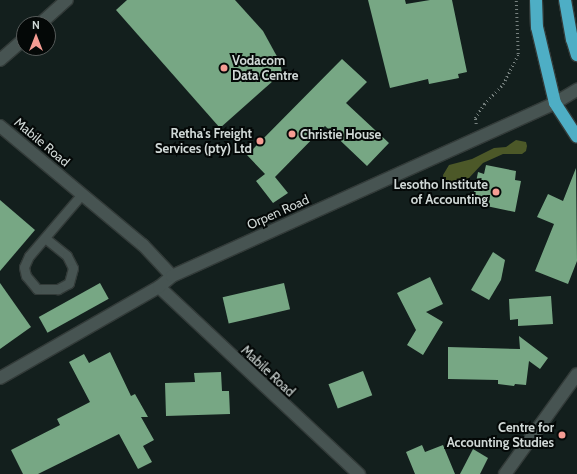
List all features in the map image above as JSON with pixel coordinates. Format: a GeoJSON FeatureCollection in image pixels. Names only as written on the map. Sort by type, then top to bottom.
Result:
{"type":"FeatureCollection","features":[{"type":"Feature","properties":{"kind":"highway"},"geometry":{"type":"LineString","coordinates":[[536,0],[537,27],[555,103],[577,137]]}},
{"type":"Feature","properties":{"kind":"highway"},"geometry":{"type":"LineString","coordinates":[[565,0],[572,39],[577,55]]}},
{"type":"Feature","properties":{"kind":"street"},"geometry":{"type":"LineString","coordinates":[[49,16],[67,0]]}},
{"type":"Feature","properties":{"kind":"street"},"geometry":{"type":"LineString","coordinates":[[0,60],[16,46]]}},
{"type":"Feature","properties":{"kind":"street","name":"Orpen Road"},"geometry":{"type":"LineString","coordinates":[[0,378],[159,287],[172,276],[479,138],[555,103],[577,90]]}},
{"type":"Feature","properties":{"kind":"street","name":"Mabile Road"},"geometry":{"type":"LineString","coordinates":[[0,126],[143,245],[172,276]]}},
{"type":"Feature","properties":{"kind":"street","name":"Mabile Road"},"geometry":{"type":"LineString","coordinates":[[159,287],[359,474]]}},
{"type":"Feature","properties":{"kind":"street"},"geometry":{"type":"LineString","coordinates":[[505,474],[577,374]]}},
{"type":"Feature","properties":{"kind":"lane"},"geometry":{"type":"LineString","coordinates":[[45,238],[67,256],[73,268],[69,283],[58,289],[37,289],[26,276],[24,267],[29,256],[82,194]]}},
{"type":"Feature","properties":{"kind":"path"},"geometry":{"type":"LineString","coordinates":[[479,138],[475,118],[484,104],[503,84],[518,54],[516,0]]}},
{"type":"Feature","properties":{"kind":"green space"},"geometry":{"type":"Polygon","coordinates":[[[516,140],[526,142],[526,151],[522,154],[503,154],[483,163],[468,179],[454,183],[444,183],[443,175],[449,165],[472,159],[494,148],[506,147],[516,140]]]}},
{"type":"Feature","properties":{"kind":"building","name":"Vodacom Data Centre"},"geometry":{"type":"Polygon","coordinates":[[[127,0],[235,0],[263,31],[280,62],[282,73],[220,128],[116,10],[127,0]]]}},
{"type":"Feature","properties":{"kind":"building"},"geometry":{"type":"Polygon","coordinates":[[[368,0],[405,0],[406,4],[430,0],[452,0],[467,72],[458,74],[459,78],[429,84],[428,79],[390,88],[368,0]]]}},
{"type":"Feature","properties":{"kind":"building","name":"Christie House"},"geometry":{"type":"Polygon","coordinates":[[[342,59],[367,82],[346,103],[389,143],[367,166],[325,126],[275,177],[288,193],[273,203],[256,181],[265,174],[247,155],[342,59]]]}},
{"type":"Feature","properties":{"kind":"building","name":"Lesotho Institute of Accounting"},"geometry":{"type":"Polygon","coordinates":[[[486,165],[516,171],[515,180],[521,181],[515,212],[472,203],[478,172],[484,174],[486,165]]]}},
{"type":"Feature","properties":{"kind":"building"},"geometry":{"type":"Polygon","coordinates":[[[576,168],[577,261],[568,284],[535,271],[554,224],[537,217],[548,194],[563,201],[576,168]]]}},
{"type":"Feature","properties":{"kind":"building"},"geometry":{"type":"Polygon","coordinates":[[[0,200],[35,230],[0,271],[0,200]]]}},
{"type":"Feature","properties":{"kind":"building"},"geometry":{"type":"Polygon","coordinates":[[[493,252],[505,260],[501,280],[489,300],[471,290],[493,252]]]}},
{"type":"Feature","properties":{"kind":"building"},"geometry":{"type":"Polygon","coordinates":[[[430,277],[443,304],[426,312],[443,322],[423,355],[407,345],[416,330],[397,293],[430,277]]]}},
{"type":"Feature","properties":{"kind":"building"},"geometry":{"type":"Polygon","coordinates":[[[0,283],[31,327],[0,349],[0,283]]]}},
{"type":"Feature","properties":{"kind":"building"},"geometry":{"type":"Polygon","coordinates":[[[100,283],[109,299],[48,333],[39,317],[100,283]]]}},
{"type":"Feature","properties":{"kind":"building"},"geometry":{"type":"Polygon","coordinates":[[[284,283],[290,309],[229,323],[223,297],[284,283]]]}},
{"type":"Feature","properties":{"kind":"building"},"geometry":{"type":"Polygon","coordinates":[[[551,296],[553,324],[518,326],[518,319],[510,320],[509,299],[551,296]]]}},
{"type":"Feature","properties":{"kind":"building"},"geometry":{"type":"Polygon","coordinates":[[[519,336],[548,358],[540,369],[529,361],[526,385],[515,384],[514,386],[498,384],[498,380],[448,379],[448,347],[520,349],[519,336]]]}},
{"type":"Feature","properties":{"kind":"building"},"geometry":{"type":"Polygon","coordinates":[[[110,352],[131,396],[135,394],[148,417],[141,417],[154,440],[143,446],[152,462],[138,469],[119,434],[38,474],[23,474],[11,450],[60,425],[57,419],[90,402],[69,362],[84,354],[89,363],[110,352]]]}},
{"type":"Feature","properties":{"kind":"building"},"geometry":{"type":"Polygon","coordinates":[[[363,371],[372,395],[338,409],[328,384],[363,371]]]}},
{"type":"Feature","properties":{"kind":"building"},"geometry":{"type":"Polygon","coordinates":[[[221,372],[222,391],[229,391],[230,414],[166,416],[165,383],[195,382],[194,373],[221,372]]]}},
{"type":"Feature","properties":{"kind":"building"},"geometry":{"type":"Polygon","coordinates":[[[422,445],[425,452],[443,445],[455,474],[415,474],[406,452],[422,445]]]}},
{"type":"Feature","properties":{"kind":"building"},"geometry":{"type":"Polygon","coordinates":[[[473,449],[488,458],[480,474],[460,474],[473,449]]]}},
{"type":"Feature","properties":{"kind":"place","name":"Vodacom Data Centre"},"geometry":{"type":"Point","coordinates":[224,68]}},
{"type":"Feature","properties":{"kind":"place","name":"Christie House"},"geometry":{"type":"Point","coordinates":[292,134]}},
{"type":"Feature","properties":{"kind":"place","name":"Retha's Freight Services (pty) Ltd"},"geometry":{"type":"Point","coordinates":[260,141]}},
{"type":"Feature","properties":{"kind":"place","name":"Lesotho Institute of Accounting"},"geometry":{"type":"Point","coordinates":[496,192]}},
{"type":"Feature","properties":{"kind":"place","name":"Centre for Accounting Studies"},"geometry":{"type":"Point","coordinates":[562,435]}}]}
